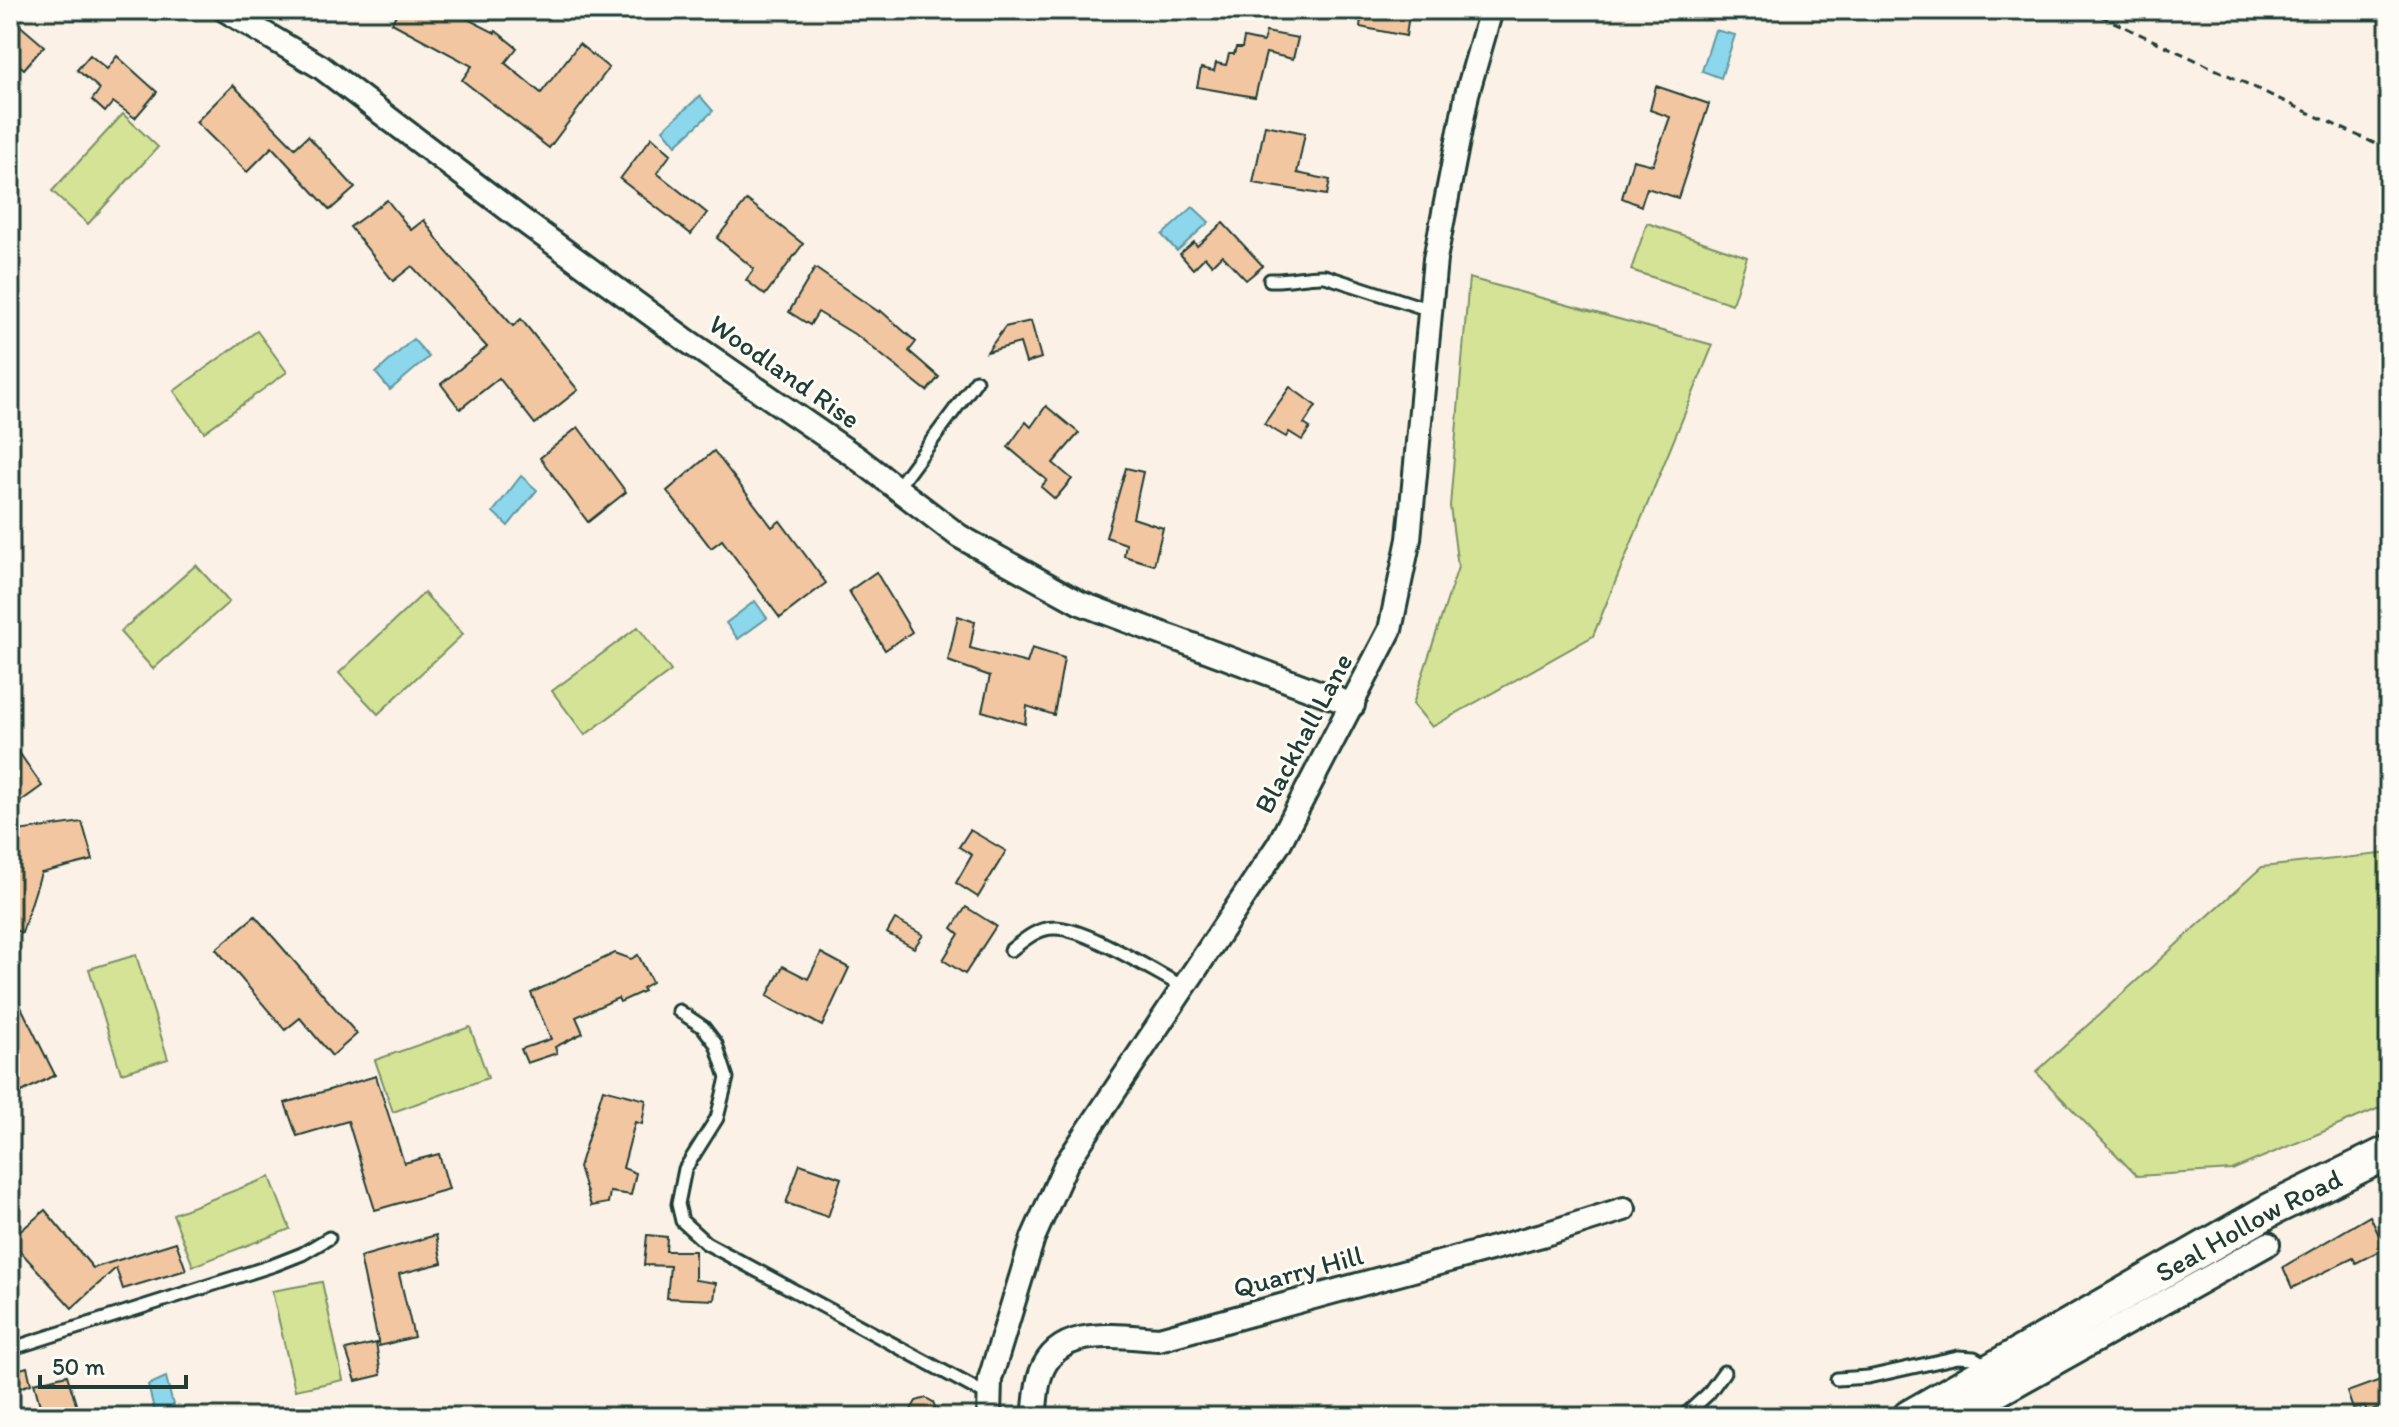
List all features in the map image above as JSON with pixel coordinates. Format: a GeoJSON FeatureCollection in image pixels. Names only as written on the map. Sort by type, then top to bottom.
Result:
{"type":"FeatureCollection","features":[{"type":"Feature","properties":{"kind":"main road","name":"Seal Hollow Road"},"geometry":{"type":"LineString","coordinates":[[1909,1417],[1951,1411],[1991,1369],[2116,1314],[2272,1209],[2389,1152]]}},
{"type":"Feature","properties":{"kind":"street","name":"Woodland Rise"},"geometry":{"type":"LineString","coordinates":[[225,10],[321,67],[525,222],[897,488],[959,536],[1080,603],[1353,705]]}},
{"type":"Feature","properties":{"kind":"street","name":"Blackhall Lane"},"geometry":{"type":"LineString","coordinates":[[989,1407],[990,1379],[1033,1238],[1066,1164],[1279,844],[1390,630],[1409,539],[1435,259],[1467,94],[1491,10]]}},
{"type":"Feature","properties":{"kind":"street","name":"Quarry Hill"},"geometry":{"type":"LineString","coordinates":[[1034,1417],[1040,1376],[1046,1362],[1053,1353],[1079,1338],[1098,1335],[1159,1339],[1542,1235],[1624,1209]]}},
{"type":"Feature","properties":{"kind":"street","name":"Seal Hollow Road"},"geometry":{"type":"LineString","coordinates":[[1951,1411],[2116,1314],[2268,1244]]}},
{"type":"Feature","properties":{"kind":"lane"},"geometry":{"type":"LineString","coordinates":[[1270,280],[1325,276],[1430,310]]}},
{"type":"Feature","properties":{"kind":"lane"},"geometry":{"type":"LineString","coordinates":[[897,488],[976,381]]}},
{"type":"Feature","properties":{"kind":"lane"},"geometry":{"type":"LineString","coordinates":[[1011,950],[1036,931],[1055,927],[1080,933],[1184,987]]}},
{"type":"Feature","properties":{"kind":"lane"},"geometry":{"type":"LineString","coordinates":[[679,1011],[703,1027],[716,1044],[727,1078],[717,1118],[685,1169],[678,1204],[682,1221],[706,1243],[989,1407]]}},
{"type":"Feature","properties":{"kind":"lane"},"geometry":{"type":"LineString","coordinates":[[10,1349],[274,1265],[302,1254],[329,1238]]}},
{"type":"Feature","properties":{"kind":"lane"},"geometry":{"type":"LineString","coordinates":[[1837,1379],[1868,1377],[1958,1357],[1974,1358],[1991,1369]]}},
{"type":"Feature","properties":{"kind":"lane"},"geometry":{"type":"LineString","coordinates":[[1683,1417],[1708,1394],[1724,1372]]}},
{"type":"Feature","properties":{"kind":"path"},"geometry":{"type":"LineString","coordinates":[[2088,10],[2389,150]]}},
{"type":"Feature","properties":{"kind":"green space"},"geometry":{"type":"Polygon","coordinates":[[[123,114],[158,147],[88,224],[52,191],[123,114]]]}},
{"type":"Feature","properties":{"kind":"green space"},"geometry":{"type":"Polygon","coordinates":[[[1647,223],[1747,257],[1732,304],[1631,270],[1647,223]]]}},
{"type":"Feature","properties":{"kind":"green space"},"geometry":{"type":"Polygon","coordinates":[[[1469,278],[1713,345],[1593,636],[1432,727],[1413,704],[1458,567],[1450,506],[1469,278]]]}},
{"type":"Feature","properties":{"kind":"green space"},"geometry":{"type":"Polygon","coordinates":[[[257,331],[287,372],[204,432],[174,391],[257,331]]]}},
{"type":"Feature","properties":{"kind":"green space"},"geometry":{"type":"Polygon","coordinates":[[[196,565],[229,602],[153,669],[120,632],[196,565]]]}},
{"type":"Feature","properties":{"kind":"green space"},"geometry":{"type":"Polygon","coordinates":[[[424,593],[463,634],[378,714],[339,673],[424,593]]]}},
{"type":"Feature","properties":{"kind":"green space"},"geometry":{"type":"Polygon","coordinates":[[[638,627],[671,671],[585,735],[552,691],[638,627]]]}},
{"type":"Feature","properties":{"kind":"green space"},"geometry":{"type":"Polygon","coordinates":[[[2389,853],[2389,1104],[2232,1170],[2137,1176],[2036,1072],[2262,867],[2389,853]]]}},
{"type":"Feature","properties":{"kind":"green space"},"geometry":{"type":"Polygon","coordinates":[[[136,955],[168,1059],[121,1073],[89,969],[136,955]]]}},
{"type":"Feature","properties":{"kind":"green space"},"geometry":{"type":"Polygon","coordinates":[[[470,1027],[488,1078],[393,1112],[375,1060],[470,1027]]]}},
{"type":"Feature","properties":{"kind":"green space"},"geometry":{"type":"Polygon","coordinates":[[[270,1177],[290,1229],[193,1266],[173,1214],[270,1177]]]}},
{"type":"Feature","properties":{"kind":"green space"},"geometry":{"type":"Polygon","coordinates":[[[322,1282],[343,1380],[295,1390],[272,1291],[322,1282]]]}},
{"type":"Feature","properties":{"kind":"water"},"geometry":{"type":"Polygon","coordinates":[[[1715,30],[1735,35],[1721,78],[1702,71],[1715,30]]]}},
{"type":"Feature","properties":{"kind":"water"},"geometry":{"type":"Polygon","coordinates":[[[700,96],[713,111],[676,145],[663,129],[700,96]]]}},
{"type":"Feature","properties":{"kind":"water"},"geometry":{"type":"Polygon","coordinates":[[[1193,207],[1209,222],[1177,251],[1162,235],[1193,207]]]}},
{"type":"Feature","properties":{"kind":"water"},"geometry":{"type":"Polygon","coordinates":[[[413,339],[429,357],[390,390],[376,373],[413,339]]]}},
{"type":"Feature","properties":{"kind":"water"},"geometry":{"type":"Polygon","coordinates":[[[521,476],[537,490],[508,526],[493,512],[521,476]]]}},
{"type":"Feature","properties":{"kind":"water"},"geometry":{"type":"Polygon","coordinates":[[[755,601],[767,618],[738,639],[726,623],[755,601]]]}},
{"type":"Feature","properties":{"kind":"water"},"geometry":{"type":"Polygon","coordinates":[[[166,1377],[176,1417],[156,1417],[148,1385],[166,1377]]]}},
{"type":"Feature","properties":{"kind":"building"},"geometry":{"type":"Polygon","coordinates":[[[398,10],[450,10],[496,31],[517,48],[505,63],[541,93],[579,44],[609,68],[549,148],[462,80],[472,66],[392,23],[398,10]]]}},
{"type":"Feature","properties":{"kind":"building"},"geometry":{"type":"Polygon","coordinates":[[[1362,10],[1401,10],[1401,13],[1409,14],[1406,36],[1360,27],[1362,10]]]}},
{"type":"Feature","properties":{"kind":"building"},"geometry":{"type":"Polygon","coordinates":[[[10,17],[44,46],[24,69],[10,57],[10,17]]]}},
{"type":"Feature","properties":{"kind":"building"},"geometry":{"type":"Polygon","coordinates":[[[1266,32],[1298,38],[1293,59],[1266,53],[1255,97],[1197,87],[1201,68],[1214,71],[1216,63],[1226,65],[1229,54],[1234,54],[1236,48],[1242,48],[1244,38],[1263,42],[1266,32]]]}},
{"type":"Feature","properties":{"kind":"building"},"geometry":{"type":"Polygon","coordinates":[[[90,55],[107,69],[117,56],[157,92],[135,118],[113,102],[105,112],[92,100],[100,89],[77,70],[90,55]]]}},
{"type":"Feature","properties":{"kind":"building"},"geometry":{"type":"Polygon","coordinates":[[[233,85],[295,148],[308,136],[355,188],[330,210],[272,147],[247,172],[196,122],[233,85]]]}},
{"type":"Feature","properties":{"kind":"building"},"geometry":{"type":"Polygon","coordinates":[[[1656,86],[1709,104],[1678,198],[1647,188],[1641,206],[1622,198],[1633,160],[1653,165],[1670,117],[1650,110],[1656,86]]]}},
{"type":"Feature","properties":{"kind":"building"},"geometry":{"type":"Polygon","coordinates":[[[1265,125],[1305,133],[1297,173],[1330,180],[1327,195],[1253,183],[1265,125]]]}},
{"type":"Feature","properties":{"kind":"building"},"geometry":{"type":"Polygon","coordinates":[[[652,137],[671,154],[657,173],[707,213],[691,234],[620,179],[652,137]]]}},
{"type":"Feature","properties":{"kind":"building"},"geometry":{"type":"Polygon","coordinates":[[[387,200],[411,230],[424,220],[445,250],[513,326],[521,319],[578,390],[535,424],[499,378],[460,409],[441,384],[487,347],[412,266],[393,281],[350,227],[387,200]]]}},
{"type":"Feature","properties":{"kind":"building"},"geometry":{"type":"Polygon","coordinates":[[[747,200],[803,244],[765,295],[746,280],[754,269],[717,238],[747,200]]]}},
{"type":"Feature","properties":{"kind":"building"},"geometry":{"type":"Polygon","coordinates":[[[1223,223],[1263,266],[1246,280],[1222,255],[1212,265],[1205,257],[1193,269],[1180,254],[1194,242],[1197,246],[1223,223]]]}},
{"type":"Feature","properties":{"kind":"building"},"geometry":{"type":"Polygon","coordinates":[[[815,268],[880,310],[916,342],[909,351],[939,377],[927,391],[859,337],[818,312],[810,325],[789,312],[815,268]]]}},
{"type":"Feature","properties":{"kind":"building"},"geometry":{"type":"Polygon","coordinates":[[[1031,321],[1041,358],[1026,363],[1020,343],[987,352],[1005,327],[1031,321]]]}},
{"type":"Feature","properties":{"kind":"building"},"geometry":{"type":"Polygon","coordinates":[[[1290,387],[1316,406],[1304,424],[1310,428],[1302,440],[1289,432],[1286,437],[1264,424],[1290,387]]]}},
{"type":"Feature","properties":{"kind":"building"},"geometry":{"type":"Polygon","coordinates":[[[1046,406],[1079,433],[1053,463],[1072,479],[1055,499],[1041,487],[1047,480],[1008,447],[1026,422],[1031,427],[1046,406]]]}},
{"type":"Feature","properties":{"kind":"building"},"geometry":{"type":"Polygon","coordinates":[[[578,427],[626,492],[588,522],[540,458],[578,427]]]}},
{"type":"Feature","properties":{"kind":"building"},"geometry":{"type":"Polygon","coordinates":[[[714,451],[772,527],[780,521],[826,583],[780,618],[722,540],[711,548],[667,491],[714,451]]]}},
{"type":"Feature","properties":{"kind":"building"},"geometry":{"type":"Polygon","coordinates":[[[1126,468],[1143,472],[1133,518],[1163,528],[1154,565],[1124,556],[1126,544],[1106,537],[1126,468]]]}},
{"type":"Feature","properties":{"kind":"building"},"geometry":{"type":"Polygon","coordinates":[[[876,572],[912,632],[885,650],[849,591],[876,572]]]}},
{"type":"Feature","properties":{"kind":"building"},"geometry":{"type":"Polygon","coordinates":[[[958,616],[975,622],[970,648],[1027,663],[1032,648],[1064,658],[1054,715],[1027,706],[1025,724],[982,711],[990,676],[948,661],[958,616]]]}},
{"type":"Feature","properties":{"kind":"building"},"geometry":{"type":"Polygon","coordinates":[[[10,739],[42,786],[10,809],[10,739]]]}},
{"type":"Feature","properties":{"kind":"building"},"geometry":{"type":"Polygon","coordinates":[[[82,822],[93,860],[41,873],[22,933],[10,928],[10,832],[82,822]]]}},
{"type":"Feature","properties":{"kind":"building"},"geometry":{"type":"Polygon","coordinates":[[[970,830],[1006,851],[978,897],[956,883],[972,855],[959,847],[970,830]]]}},
{"type":"Feature","properties":{"kind":"building"},"geometry":{"type":"Polygon","coordinates":[[[966,907],[996,926],[965,974],[943,960],[959,934],[952,928],[966,907]]]}},
{"type":"Feature","properties":{"kind":"building"},"geometry":{"type":"Polygon","coordinates":[[[255,916],[357,1034],[332,1056],[300,1018],[285,1030],[216,949],[255,916]]]}},
{"type":"Feature","properties":{"kind":"building"},"geometry":{"type":"Polygon","coordinates":[[[895,919],[923,935],[914,948],[887,933],[895,919]]]}},
{"type":"Feature","properties":{"kind":"building"},"geometry":{"type":"Polygon","coordinates":[[[615,953],[631,959],[638,955],[652,982],[642,988],[644,991],[620,1002],[618,998],[576,1017],[583,1033],[555,1047],[557,1053],[527,1063],[521,1049],[551,1039],[531,993],[615,953]]]}},
{"type":"Feature","properties":{"kind":"building"},"geometry":{"type":"Polygon","coordinates":[[[821,953],[849,968],[822,1026],[767,996],[783,966],[808,979],[821,953]]]}},
{"type":"Feature","properties":{"kind":"building"},"geometry":{"type":"Polygon","coordinates":[[[10,985],[55,1075],[10,1098],[10,985]]]}},
{"type":"Feature","properties":{"kind":"building"},"geometry":{"type":"Polygon","coordinates":[[[376,1076],[404,1163],[439,1154],[449,1189],[375,1210],[348,1121],[297,1136],[285,1103],[376,1076]]]}},
{"type":"Feature","properties":{"kind":"building"},"geometry":{"type":"Polygon","coordinates":[[[603,1089],[646,1100],[642,1124],[635,1122],[623,1168],[636,1173],[631,1195],[610,1192],[608,1203],[591,1206],[579,1167],[603,1089]]]}},
{"type":"Feature","properties":{"kind":"building"},"geometry":{"type":"Polygon","coordinates":[[[800,1164],[841,1178],[828,1217],[786,1203],[800,1164]]]}},
{"type":"Feature","properties":{"kind":"building"},"geometry":{"type":"Polygon","coordinates":[[[45,1210],[93,1268],[176,1242],[186,1270],[123,1289],[116,1268],[72,1308],[10,1240],[45,1210]]]}},
{"type":"Feature","properties":{"kind":"building"},"geometry":{"type":"Polygon","coordinates":[[[2370,1216],[2385,1248],[2356,1263],[2353,1258],[2292,1288],[2283,1267],[2370,1216]]]}},
{"type":"Feature","properties":{"kind":"building"},"geometry":{"type":"Polygon","coordinates":[[[436,1235],[442,1263],[399,1274],[414,1337],[379,1346],[360,1257],[436,1235]]]}},
{"type":"Feature","properties":{"kind":"building"},"geometry":{"type":"Polygon","coordinates":[[[647,1235],[667,1237],[666,1251],[695,1251],[695,1280],[716,1283],[714,1300],[667,1298],[670,1266],[644,1265],[647,1235]]]}},
{"type":"Feature","properties":{"kind":"building"},"geometry":{"type":"Polygon","coordinates":[[[376,1343],[381,1375],[356,1381],[346,1350],[376,1343]]]}},
{"type":"Feature","properties":{"kind":"building"},"geometry":{"type":"Polygon","coordinates":[[[27,1367],[31,1384],[10,1391],[10,1372],[27,1367]]]}},
{"type":"Feature","properties":{"kind":"building"},"geometry":{"type":"Polygon","coordinates":[[[67,1375],[80,1417],[43,1417],[34,1383],[67,1375]]]}},
{"type":"Feature","properties":{"kind":"building"},"geometry":{"type":"Polygon","coordinates":[[[2383,1379],[2389,1404],[2367,1413],[2365,1407],[2353,1409],[2347,1392],[2383,1379]]]}},
{"type":"Feature","properties":{"kind":"building"},"geometry":{"type":"Polygon","coordinates":[[[926,1398],[933,1402],[936,1409],[932,1417],[907,1417],[916,1401],[926,1398]]]}}]}
